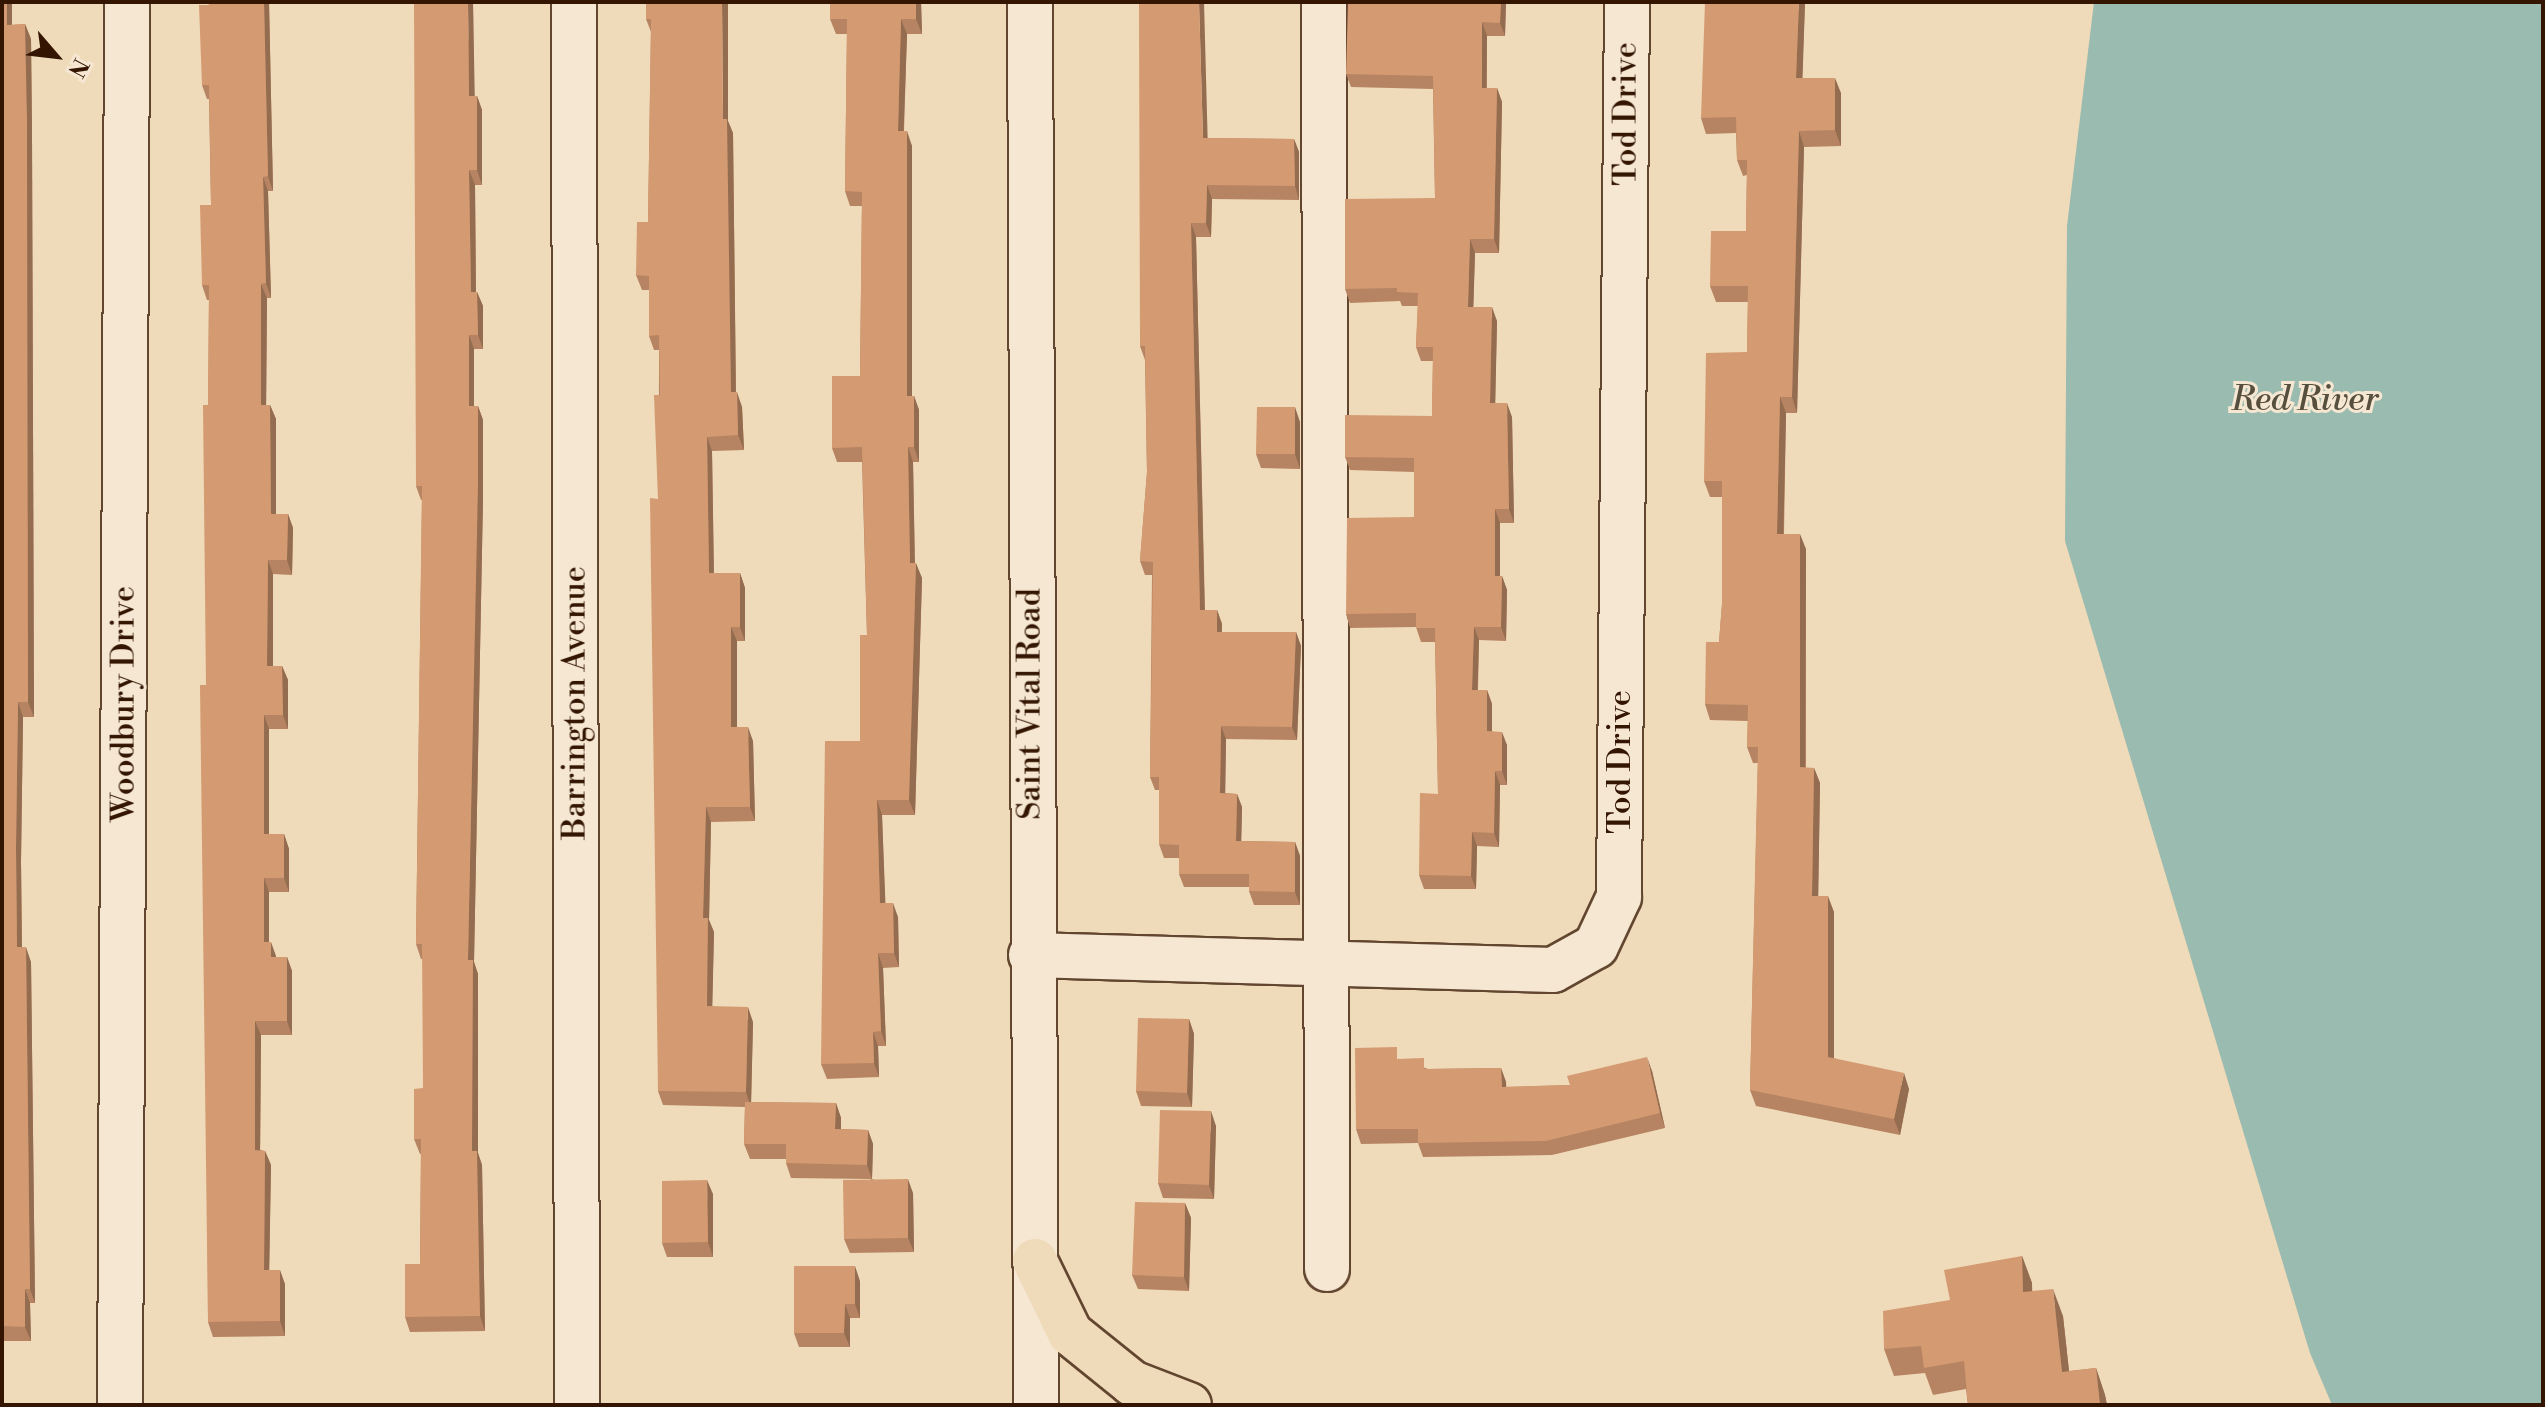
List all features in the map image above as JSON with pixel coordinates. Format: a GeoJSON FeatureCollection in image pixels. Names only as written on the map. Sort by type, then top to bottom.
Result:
{"type":"FeatureCollection","features":[{"type":"Feature","properties":{"kind":"main road"},"geometry":{"type":"LineString","coordinates":[[1035,1261],[1070,1333],[1132,1383],[1189,1405]]}},
{"type":"Feature","properties":{"kind":"street","name":"Woodbury Drive"},"geometry":{"type":"LineString","coordinates":[[120,1405],[127,2]]}},
{"type":"Feature","properties":{"kind":"street","name":"Barrington Avenue"},"geometry":{"type":"LineString","coordinates":[[574,2],[577,1405]]}},
{"type":"Feature","properties":{"kind":"street","name":"Saint Vital Road"},"geometry":{"type":"LineString","coordinates":[[1030,2],[1031,955],[1036,1405]]}},
{"type":"Feature","properties":{"kind":"street"},"geometry":{"type":"LineString","coordinates":[[1324,2],[1327,1269]]}},
{"type":"Feature","properties":{"kind":"street","name":"Tod Drive"},"geometry":{"type":"LineString","coordinates":[[1031,955],[1553,970],[1596,946],[1619,897],[1627,2]]}},
{"type":"Feature","properties":{"kind":"water","name":"Red River"},"geometry":{"type":"Polygon","coordinates":[[[2094,2],[2543,2],[2543,1405],[2332,1405],[2310,1353],[2065,541],[2067,226],[2094,2]]]}},
{"type":"Feature","properties":{"kind":"building"},"geometry":{"type":"Polygon","coordinates":[[[2,2],[7,2],[7,25],[25,24],[27,120],[28,702],[18,702],[16,847],[17,947],[26,947],[30,1289],[25,1289],[25,1327],[2,1326],[2,2]]]}},
{"type":"Feature","properties":{"kind":"building"},"geometry":{"type":"Polygon","coordinates":[[[209,2],[264,2],[268,176],[263,177],[266,283],[261,284],[261,405],[270,405],[271,514],[288,514],[287,560],[268,560],[267,666],[282,666],[283,715],[264,715],[264,834],[284,834],[284,878],[264,878],[264,942],[271,942],[271,957],[287,957],[287,1021],[255,1021],[255,1150],[265,1151],[264,1270],[280,1270],[280,1321],[208,1322],[200,685],[206,685],[203,405],[208,405],[209,285],[202,285],[200,205],[211,205],[209,85],[202,85],[199,5],[209,5],[209,2]]]}},
{"type":"Feature","properties":{"kind":"building"},"geometry":{"type":"Polygon","coordinates":[[[414,2],[468,2],[469,96],[477,96],[477,170],[469,170],[471,292],[477,292],[478,335],[469,335],[469,406],[478,406],[478,485],[468,960],[473,960],[472,1151],[477,1151],[480,1316],[405,1317],[405,1264],[420,1264],[421,1139],[414,1139],[414,1089],[423,1088],[422,944],[416,944],[422,486],[416,486],[414,2]]]}},
{"type":"Feature","properties":{"kind":"building"},"geometry":{"type":"Polygon","coordinates":[[[646,2],[722,2],[731,392],[737,392],[738,435],[707,437],[709,573],[740,573],[740,627],[731,627],[731,727],[748,727],[750,807],[706,807],[703,918],[708,918],[707,1006],[748,1007],[746,1092],[658,1091],[650,498],[658,499],[654,395],[660,395],[659,335],[649,336],[649,276],[636,275],[637,222],[648,222],[651,19],[646,19],[646,2]]]}},
{"type":"Feature","properties":{"kind":"building"},"geometry":{"type":"Polygon","coordinates":[[[830,2],[916,2],[916,19],[901,19],[898,131],[907,131],[907,396],[914,396],[914,447],[908,447],[910,563],[916,563],[909,800],[877,800],[880,903],[893,903],[894,953],[878,953],[881,1031],[873,1032],[874,1063],[821,1064],[825,741],[860,741],[860,635],[867,635],[862,447],[832,448],[832,376],[860,376],[862,192],[845,191],[847,19],[830,19],[830,2]]]}},
{"type":"Feature","properties":{"kind":"building"},"geometry":{"type":"Polygon","coordinates":[[[1139,2],[1199,2],[1203,138],[1294,139],[1295,186],[1207,185],[1206,223],[1191,223],[1200,610],[1217,610],[1217,632],[1296,632],[1292,727],[1221,726],[1220,793],[1237,794],[1236,841],[1295,842],[1295,892],[1249,891],[1249,874],[1179,874],[1179,845],[1159,844],[1159,777],[1150,777],[1153,562],[1140,561],[1147,472],[1145,346],[1140,346],[1139,2]]]}},
{"type":"Feature","properties":{"kind":"building"},"geometry":{"type":"Polygon","coordinates":[[[1348,2],[1501,2],[1500,23],[1482,22],[1482,88],[1497,88],[1494,239],[1470,239],[1468,307],[1492,307],[1490,403],[1507,403],[1509,509],[1495,509],[1495,576],[1502,576],[1501,627],[1474,627],[1472,690],[1487,690],[1487,731],[1502,732],[1502,771],[1495,771],[1494,833],[1472,832],[1471,876],[1419,875],[1420,793],[1438,794],[1435,628],[1416,628],[1416,613],[1346,614],[1347,518],[1414,517],[1414,458],[1345,457],[1345,415],[1432,416],[1433,347],[1416,347],[1418,293],[1397,292],[1397,288],[1345,289],[1345,199],[1435,198],[1433,76],[1346,74],[1348,2]]]}},
{"type":"Feature","properties":{"kind":"building"},"geometry":{"type":"Polygon","coordinates":[[[1705,2],[1799,2],[1796,78],[1835,78],[1835,130],[1799,131],[1792,397],[1780,397],[1777,534],[1800,534],[1800,767],[1814,768],[1812,896],[1828,896],[1828,1057],[1904,1073],[1894,1119],[1750,1090],[1758,747],[1747,747],[1748,705],[1705,704],[1706,642],[1719,642],[1722,604],[1722,481],[1704,481],[1706,353],[1747,352],[1748,286],[1710,286],[1711,231],[1746,231],[1747,160],[1737,160],[1736,117],[1701,118],[1705,2]]]}},
{"type":"Feature","properties":{"kind":"building"},"geometry":{"type":"Polygon","coordinates":[[[1257,407],[1295,407],[1295,454],[1256,454],[1257,407]]]}},
{"type":"Feature","properties":{"kind":"building"},"geometry":{"type":"Polygon","coordinates":[[[1138,1018],[1189,1019],[1187,1093],[1136,1091],[1138,1018]]]}},
{"type":"Feature","properties":{"kind":"building"},"geometry":{"type":"Polygon","coordinates":[[[1397,1047],[1397,1059],[1424,1058],[1424,1069],[1501,1068],[1502,1087],[1570,1085],[1567,1076],[1647,1057],[1660,1113],[1546,1141],[1418,1143],[1418,1129],[1356,1129],[1355,1048],[1397,1047]]]}},
{"type":"Feature","properties":{"kind":"building"},"geometry":{"type":"Polygon","coordinates":[[[745,1102],[836,1103],[835,1129],[868,1130],[867,1165],[786,1163],[786,1144],[744,1144],[745,1102]]]}},
{"type":"Feature","properties":{"kind":"building"},"geometry":{"type":"Polygon","coordinates":[[[1160,1110],[1211,1111],[1209,1185],[1158,1183],[1160,1110]]]}},
{"type":"Feature","properties":{"kind":"building"},"geometry":{"type":"Polygon","coordinates":[[[908,1179],[908,1238],[844,1239],[843,1180],[908,1179]]]}},
{"type":"Feature","properties":{"kind":"building"},"geometry":{"type":"Polygon","coordinates":[[[707,1180],[708,1242],[662,1243],[662,1181],[707,1180]]]}},
{"type":"Feature","properties":{"kind":"building"},"geometry":{"type":"Polygon","coordinates":[[[1135,1202],[1185,1203],[1184,1277],[1132,1275],[1135,1202]]]}},
{"type":"Feature","properties":{"kind":"building"},"geometry":{"type":"Polygon","coordinates":[[[2022,1256],[2023,1292],[2053,1289],[2062,1372],[2096,1368],[2100,1405],[1968,1405],[1964,1361],[1924,1368],[1921,1346],[1884,1349],[1883,1311],[1950,1300],[1944,1270],[2022,1256]]]}},
{"type":"Feature","properties":{"kind":"building"},"geometry":{"type":"Polygon","coordinates":[[[794,1266],[855,1266],[855,1304],[845,1304],[844,1333],[794,1333],[794,1266]]]}}]}
